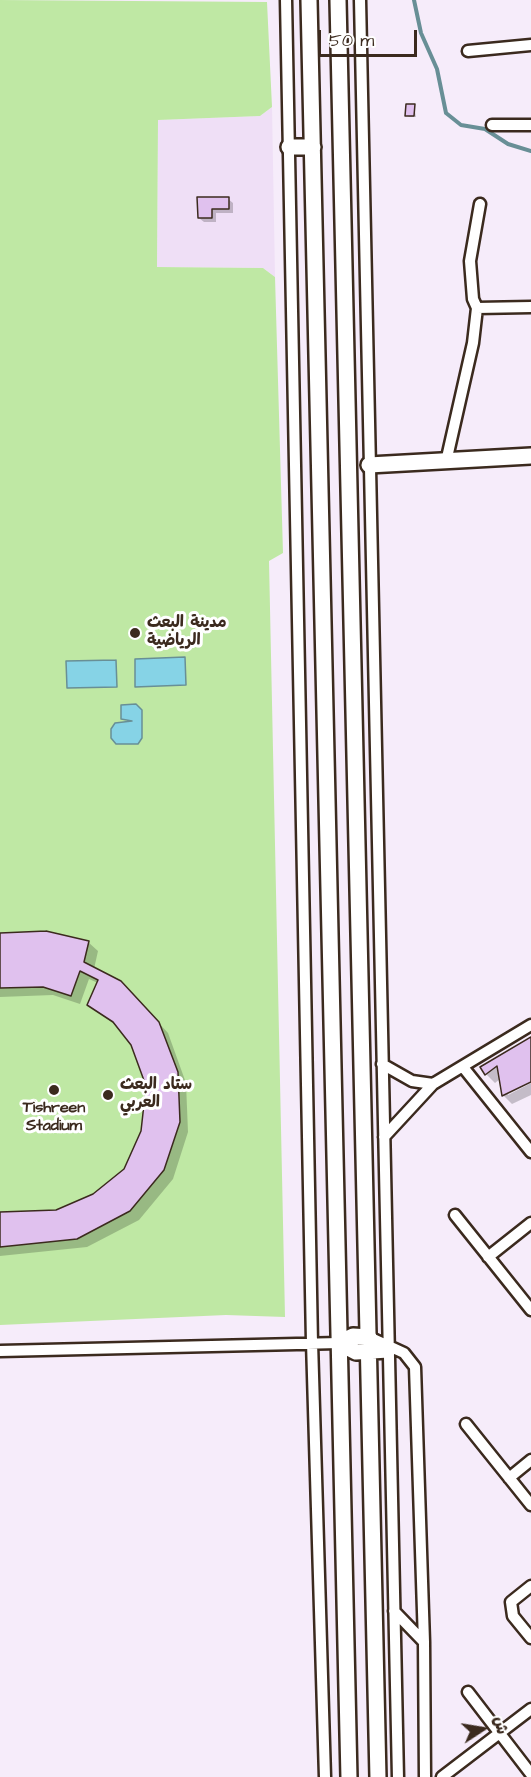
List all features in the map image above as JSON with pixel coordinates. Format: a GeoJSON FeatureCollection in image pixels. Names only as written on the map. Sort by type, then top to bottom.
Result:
{"type":"FeatureCollection","features":[{"type":"Feature","properties":{"kind":"main road"},"geometry":{"type":"LineString","coordinates":[[309,0],[349,1777]]}},
{"type":"Feature","properties":{"kind":"main road"},"geometry":{"type":"LineString","coordinates":[[338,0],[378,1777]]}},
{"type":"Feature","properties":{"kind":"main road"},"geometry":{"type":"LineString","coordinates":[[289,147],[313,147]]}},
{"type":"Feature","properties":{"kind":"main road"},"geometry":{"type":"LineString","coordinates":[[369,465],[531,456]]}},
{"type":"Feature","properties":{"kind":"main road"},"geometry":{"type":"LineString","coordinates":[[339,1342],[350,1351],[369,1344],[388,1347]]}},
{"type":"Feature","properties":{"kind":"street"},"geometry":{"type":"LineString","coordinates":[[286,0],[312,1342],[325,1777]]}},
{"type":"Feature","properties":{"kind":"street"},"geometry":{"type":"LineString","coordinates":[[360,0],[398,1777]]}},
{"type":"Feature","properties":{"kind":"street"},"geometry":{"type":"LineString","coordinates":[[468,51],[531,45]]}},
{"type":"Feature","properties":{"kind":"street"},"geometry":{"type":"LineString","coordinates":[[492,125],[531,125]]}},
{"type":"Feature","properties":{"kind":"street"},"geometry":{"type":"LineString","coordinates":[[446,462],[473,343],[477,308],[473,299],[470,261],[480,204]]}},
{"type":"Feature","properties":{"kind":"street"},"geometry":{"type":"LineString","coordinates":[[477,308],[531,307]]}},
{"type":"Feature","properties":{"kind":"street"},"geometry":{"type":"LineString","coordinates":[[384,1137],[433,1084],[531,1025]]}},
{"type":"Feature","properties":{"kind":"street"},"geometry":{"type":"LineString","coordinates":[[382,1064],[412,1081],[433,1084]]}},
{"type":"Feature","properties":{"kind":"street"},"geometry":{"type":"LineString","coordinates":[[463,1067],[531,1152]]}},
{"type":"Feature","properties":{"kind":"street"},"geometry":{"type":"LineString","coordinates":[[455,1215],[531,1310]]}},
{"type":"Feature","properties":{"kind":"street"},"geometry":{"type":"LineString","coordinates":[[488,1257],[531,1224]]}},
{"type":"Feature","properties":{"kind":"street"},"geometry":{"type":"LineString","coordinates":[[0,1351],[339,1342]]}},
{"type":"Feature","properties":{"kind":"street"},"geometry":{"type":"LineString","coordinates":[[388,1347],[404,1353],[415,1367],[424,1642],[425,1777]]}},
{"type":"Feature","properties":{"kind":"street"},"geometry":{"type":"LineString","coordinates":[[466,1424],[531,1505]]}},
{"type":"Feature","properties":{"kind":"street"},"geometry":{"type":"LineString","coordinates":[[509,1478],[531,1460]]}},
{"type":"Feature","properties":{"kind":"street"},"geometry":{"type":"LineString","coordinates":[[531,1586],[511,1602],[513,1616],[531,1638]]}},
{"type":"Feature","properties":{"kind":"street"},"geometry":{"type":"LineString","coordinates":[[394,1611],[424,1642]]}},
{"type":"Feature","properties":{"kind":"street"},"geometry":{"type":"LineString","coordinates":[[468,1692],[531,1774]]}},
{"type":"Feature","properties":{"kind":"street"},"geometry":{"type":"LineString","coordinates":[[442,1777],[531,1709]]}},
{"type":"Feature","properties":{"kind":"shaded area"},"geometry":{"type":"Polygon","coordinates":[[[272,107],[275,277],[263,268],[157,267],[158,120],[260,116],[272,107]]]}},
{"type":"Feature","properties":{"kind":"green space","name":"مدينة البعث الرياضية"},"geometry":{"type":"Polygon","coordinates":[[[0,0],[267,2],[272,107],[260,116],[158,120],[157,267],[263,268],[275,277],[283,553],[269,561],[285,1317],[226,1315],[0,1325],[0,0]]]}},
{"type":"Feature","properties":{"kind":"water"},"geometry":{"type":"Polygon","coordinates":[[[185,657],[186,685],[135,687],[135,659],[185,657]]]}},
{"type":"Feature","properties":{"kind":"water"},"geometry":{"type":"Polygon","coordinates":[[[116,660],[117,687],[67,688],[66,661],[116,660]]]}},
{"type":"Feature","properties":{"kind":"water"},"geometry":{"type":"Polygon","coordinates":[[[136,704],[142,710],[142,738],[138,744],[116,744],[111,738],[111,729],[115,723],[132,721],[121,719],[121,705],[136,704]]]}},
{"type":"Feature","properties":{"kind":"building"},"geometry":{"type":"Polygon","coordinates":[[[406,104],[415,104],[414,116],[405,116],[406,104]]]}},
{"type":"Feature","properties":{"kind":"building"},"geometry":{"type":"Polygon","coordinates":[[[197,197],[229,197],[229,209],[212,209],[212,218],[198,218],[197,197]]]}},
{"type":"Feature","properties":{"kind":"building","name":"Tishreen Stadium"},"geometry":{"type":"Polygon","coordinates":[[[46,931],[89,941],[84,962],[121,981],[159,1022],[178,1072],[180,1122],[164,1170],[130,1211],[77,1239],[0,1247],[0,1212],[56,1210],[93,1194],[124,1169],[141,1131],[146,1086],[131,1045],[113,1022],[87,1005],[98,980],[80,971],[71,996],[43,987],[0,988],[0,933],[46,931]]]}},
{"type":"Feature","properties":{"kind":"building"},"geometry":{"type":"Polygon","coordinates":[[[531,1037],[531,1082],[502,1096],[497,1066],[485,1075],[480,1067],[531,1037]]]}},
{"type":"Feature","properties":{"kind":"waterway"},"geometry":{"type":"LineString","coordinates":[[414,0],[421,33],[437,69],[446,113],[461,125],[485,129],[508,144],[531,151]]}},
{"type":"Feature","properties":{"kind":"place","name":"مدينة البعث الرياضية"},"geometry":{"type":"Point","coordinates":[135,633]}},
{"type":"Feature","properties":{"kind":"place","name":"Tishreen Stadium"},"geometry":{"type":"Point","coordinates":[54,1090]}},
{"type":"Feature","properties":{"kind":"place","name":"ستاد البعث العربي"},"geometry":{"type":"Point","coordinates":[108,1095]}}]}
